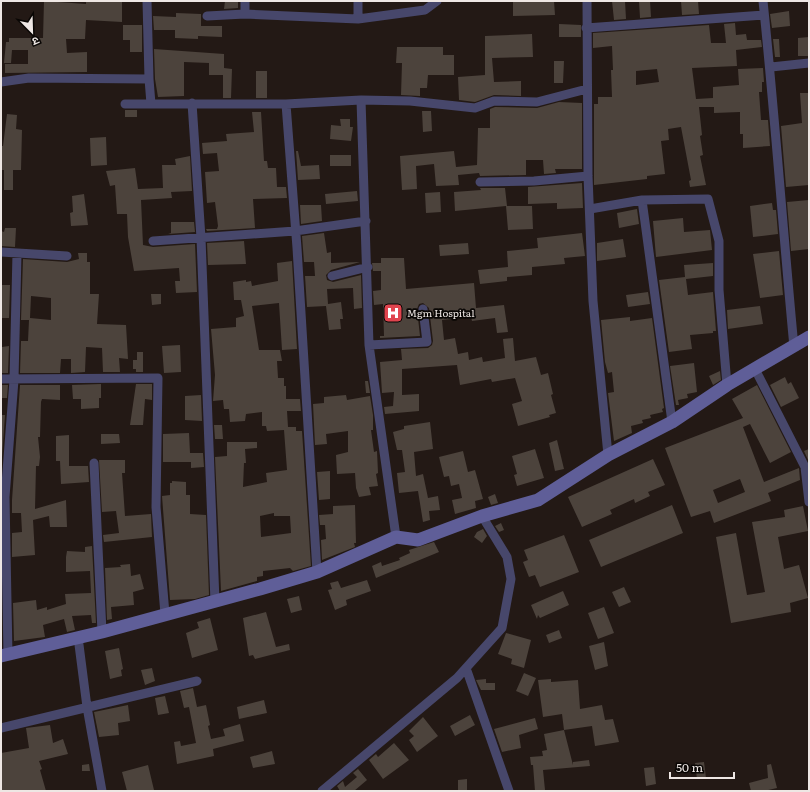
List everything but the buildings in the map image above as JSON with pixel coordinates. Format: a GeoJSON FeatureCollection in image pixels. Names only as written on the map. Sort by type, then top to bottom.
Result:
{"type":"FeatureCollection","features":[{"type":"Feature","properties":{"kind":"street"},"geometry":{"type":"LineString","coordinates":[[147,1],[149,79],[152,104]]}},
{"type":"Feature","properties":{"kind":"street"},"geometry":{"type":"LineString","coordinates":[[245,1],[245,14]]}},
{"type":"Feature","properties":{"kind":"street"},"geometry":{"type":"LineString","coordinates":[[358,1],[358,19]]}},
{"type":"Feature","properties":{"kind":"street"},"geometry":{"type":"LineString","coordinates":[[207,16],[245,14],[358,19],[425,10],[437,1]]}},
{"type":"Feature","properties":{"kind":"street"},"geometry":{"type":"LineString","coordinates":[[587,1],[588,176],[593,301],[608,455]]}},
{"type":"Feature","properties":{"kind":"street"},"geometry":{"type":"LineString","coordinates":[[763,1],[766,43],[771,67],[781,209],[794,347]]}},
{"type":"Feature","properties":{"kind":"street"},"geometry":{"type":"LineString","coordinates":[[586,28],[764,15]]}},
{"type":"Feature","properties":{"kind":"street"},"geometry":{"type":"LineString","coordinates":[[771,67],[809,63]]}},
{"type":"Feature","properties":{"kind":"street"},"geometry":{"type":"LineString","coordinates":[[1,82],[29,78],[149,79]]}},
{"type":"Feature","properties":{"kind":"street"},"geometry":{"type":"LineString","coordinates":[[125,104],[286,104],[361,100],[410,101],[475,108],[494,101],[537,102],[587,89]]}},
{"type":"Feature","properties":{"kind":"street"},"geometry":{"type":"LineString","coordinates":[[361,100],[368,267],[369,345],[396,537]]}},
{"type":"Feature","properties":{"kind":"street"},"geometry":{"type":"LineString","coordinates":[[192,103],[201,238],[215,602]]}},
{"type":"Feature","properties":{"kind":"street"},"geometry":{"type":"LineString","coordinates":[[286,104],[317,572]]}},
{"type":"Feature","properties":{"kind":"street"},"geometry":{"type":"LineString","coordinates":[[480,182],[534,181],[588,176]]}},
{"type":"Feature","properties":{"kind":"street"},"geometry":{"type":"LineString","coordinates":[[590,209],[642,200],[708,199],[719,241],[718,290],[727,385]]}},
{"type":"Feature","properties":{"kind":"street"},"geometry":{"type":"LineString","coordinates":[[642,200],[672,422]]}},
{"type":"Feature","properties":{"kind":"street"},"geometry":{"type":"LineString","coordinates":[[153,241],[294,231],[366,221]]}},
{"type":"Feature","properties":{"kind":"street"},"geometry":{"type":"LineString","coordinates":[[1,252],[67,256]]}},
{"type":"Feature","properties":{"kind":"street"},"geometry":{"type":"LineString","coordinates":[[17,253],[14,380],[5,497],[4,655],[102,632],[165,614],[215,602],[317,572],[396,537],[418,540],[482,516],[538,500],[608,455],[672,422],[727,385],[809,337]]}},
{"type":"Feature","properties":{"kind":"street"},"geometry":{"type":"LineString","coordinates":[[332,276],[368,267]]}},
{"type":"Feature","properties":{"kind":"street"},"geometry":{"type":"LineString","coordinates":[[369,345],[427,342],[423,309]]}},
{"type":"Feature","properties":{"kind":"street"},"geometry":{"type":"LineString","coordinates":[[755,369],[805,467],[809,502]]}},
{"type":"Feature","properties":{"kind":"street"},"geometry":{"type":"LineString","coordinates":[[1,379],[158,378],[156,507],[165,614]]}},
{"type":"Feature","properties":{"kind":"street"},"geometry":{"type":"LineString","coordinates":[[94,464],[102,632]]}},
{"type":"Feature","properties":{"kind":"street"},"geometry":{"type":"LineString","coordinates":[[322,791],[331,788],[457,678],[502,628],[511,578],[507,557],[482,516]]}},
{"type":"Feature","properties":{"kind":"street"},"geometry":{"type":"LineString","coordinates":[[78,637],[87,707],[102,791]]}},
{"type":"Feature","properties":{"kind":"street"},"geometry":{"type":"LineString","coordinates":[[466,668],[509,791]]}},
{"type":"Feature","properties":{"kind":"street"},"geometry":{"type":"LineString","coordinates":[[1,728],[197,681]]}},
{"type":"Feature","properties":{"kind":"place","name":"Mgm Hospital"},"geometry":{"type":"Point","coordinates":[393,313]}}]}
